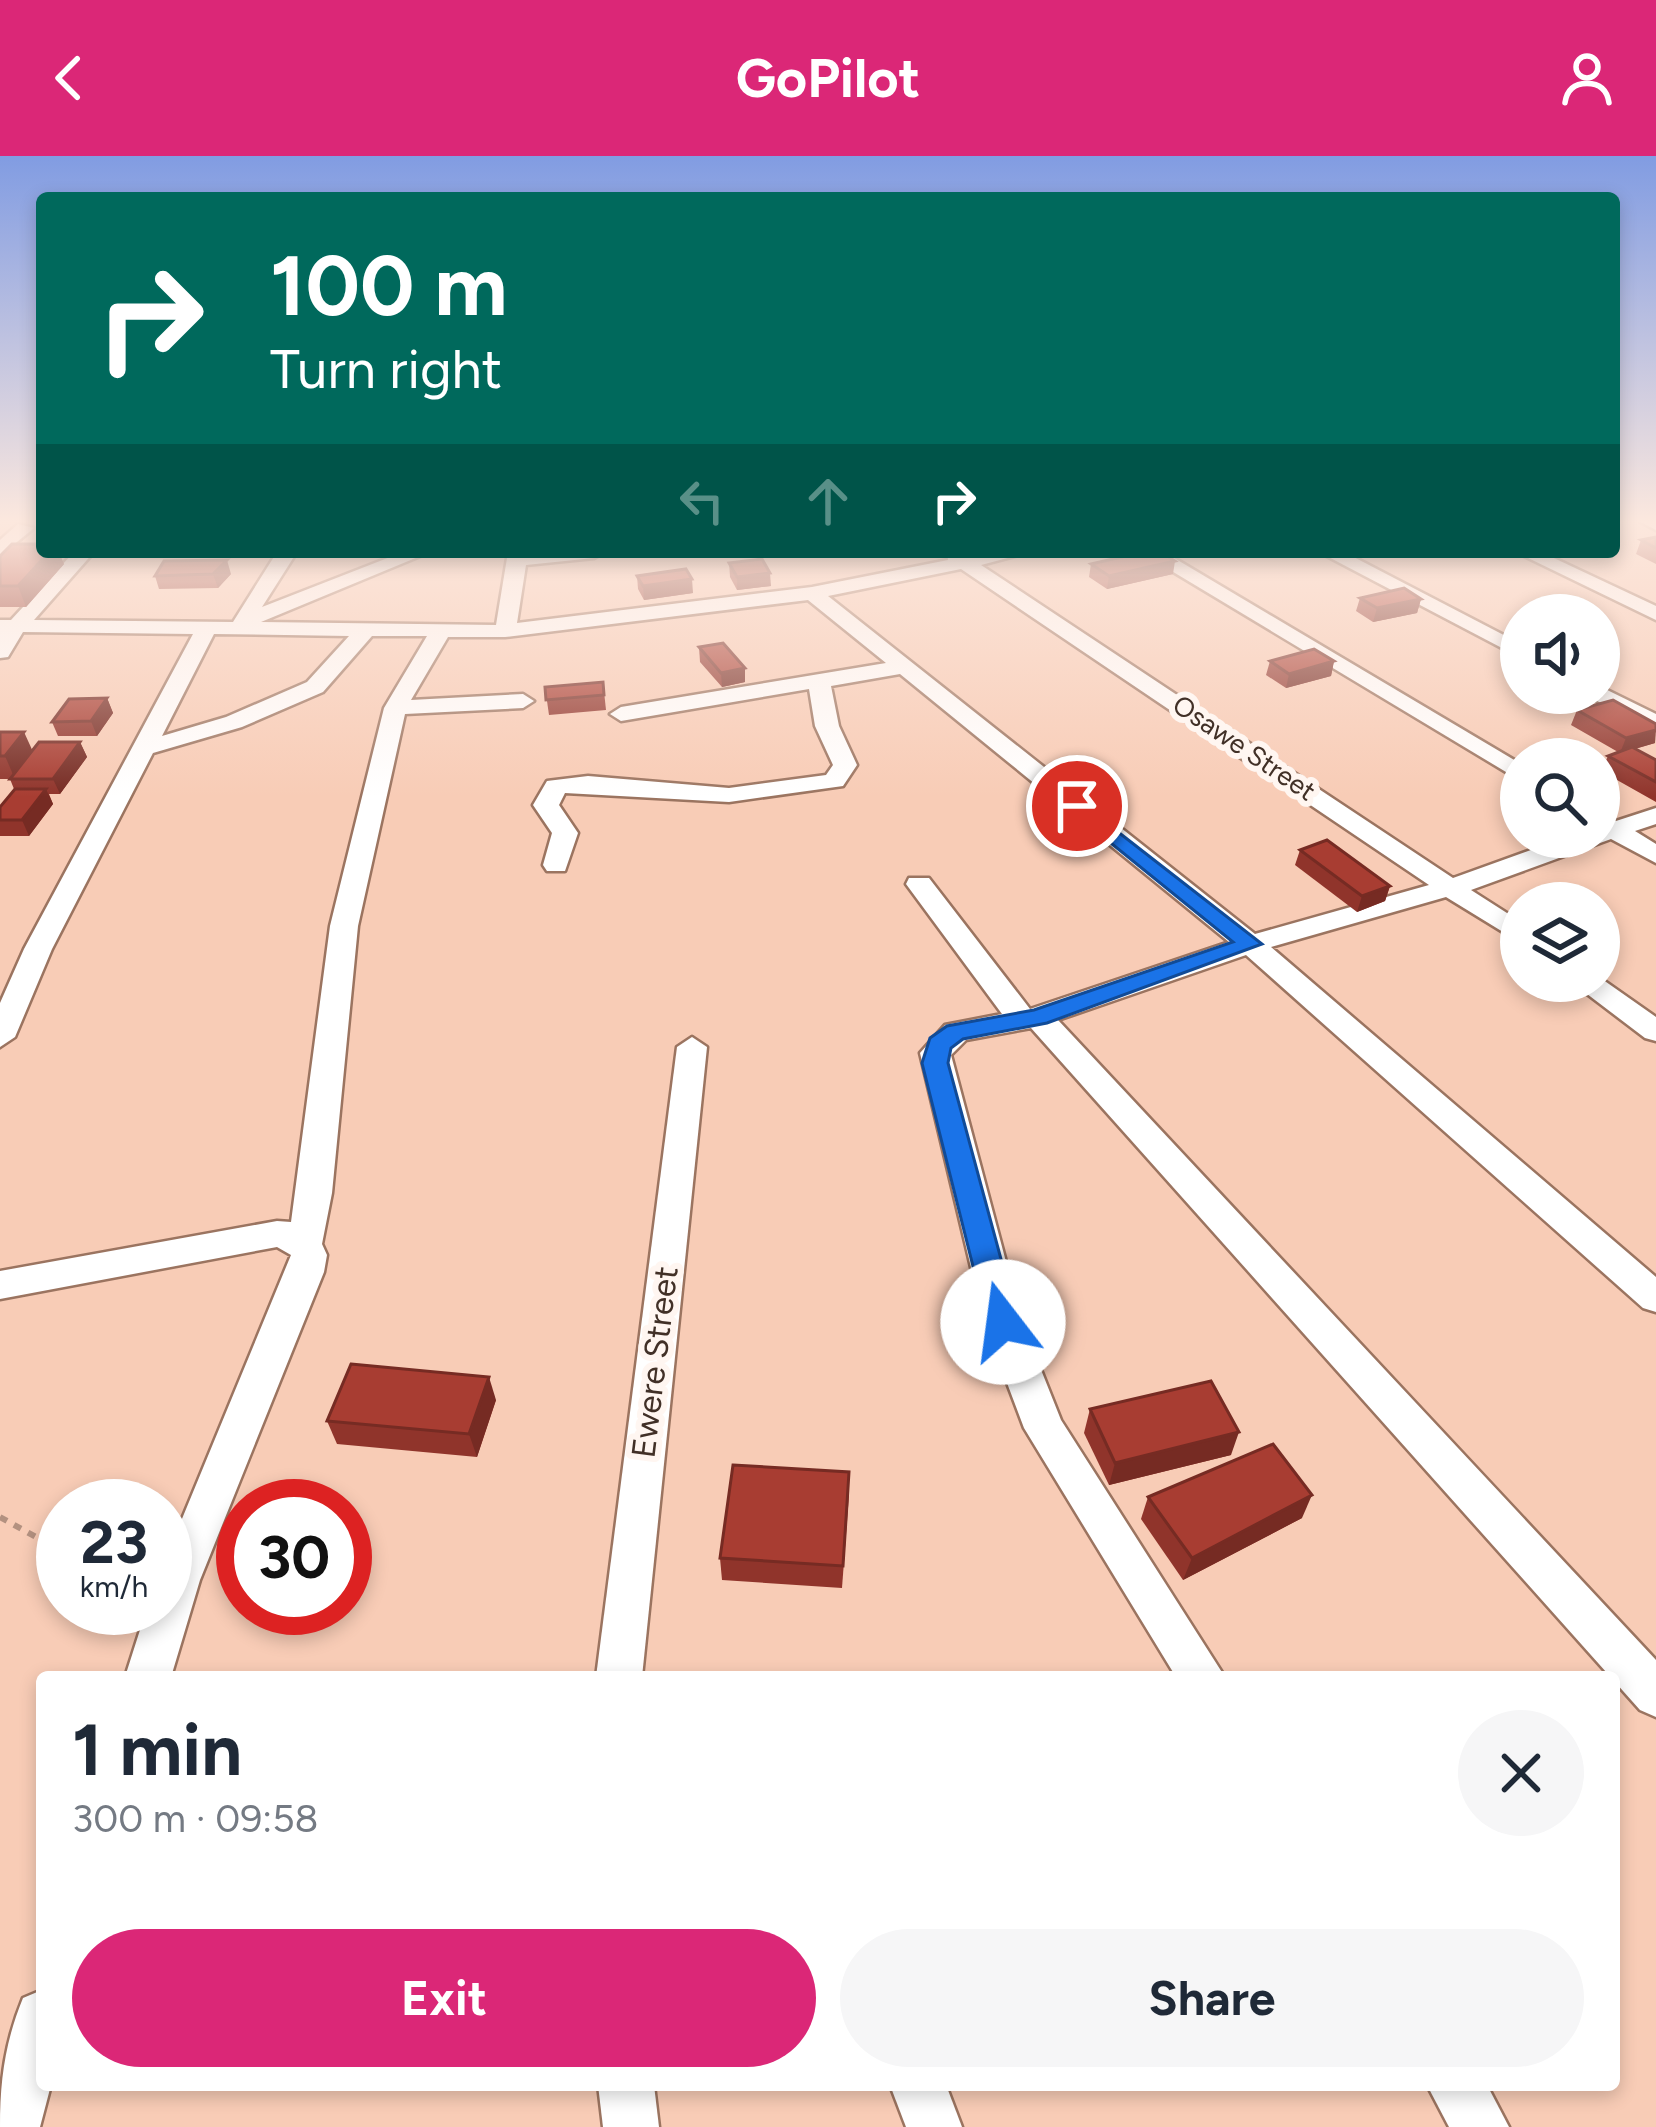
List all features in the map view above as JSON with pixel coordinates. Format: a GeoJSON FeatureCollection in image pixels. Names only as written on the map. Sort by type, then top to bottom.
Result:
{"type":"FeatureCollection","features":[{"type":"Feature","properties":{"kind":"street"},"geometry":{"type":"LineString","coordinates":[[241,624],[248,613]]}},
{"type":"Feature","properties":{"kind":"street"},"geometry":{"type":"LineString","coordinates":[[241,624],[268,613]]}},
{"type":"Feature","properties":{"kind":"street"},"geometry":{"type":"LineString","coordinates":[[505,631],[508,613]]}},
{"type":"Feature","properties":{"kind":"street"},"geometry":{"type":"LineString","coordinates":[[0,652],[8,626],[241,624],[505,631],[651,613]]}},
{"type":"Feature","properties":{"kind":"street"},"geometry":{"type":"LineString","coordinates":[[837,613],[1250,944],[1656,1298]]}},
{"type":"Feature","properties":{"kind":"street","name":"Osawe Street"},"geometry":{"type":"LineString","coordinates":[[1040,613],[1500,920]]}},
{"type":"Feature","properties":{"kind":"street"},"geometry":{"type":"LineString","coordinates":[[1252,613],[1500,761]]}},
{"type":"Feature","properties":{"kind":"street"},"geometry":{"type":"LineString","coordinates":[[1446,613],[1500,641]]}},
{"type":"Feature","properties":{"kind":"street"},"geometry":{"type":"LineString","coordinates":[[0,1036],[38,949],[208,626]]}},
{"type":"Feature","properties":{"kind":"street"},"geometry":{"type":"LineString","coordinates":[[142,749],[235,722],[315,687],[366,630]]}},
{"type":"Feature","properties":{"kind":"street"},"geometry":{"type":"LineString","coordinates":[[304,1244],[315,1192],[344,926],[395,708],[440,632]]}},
{"type":"Feature","properties":{"kind":"street"},"geometry":{"type":"LineString","coordinates":[[621,714],[904,667]]}},
{"type":"Feature","properties":{"kind":"street"},"geometry":{"type":"LineString","coordinates":[[556,865],[565,833],[546,805],[556,786],[588,783],[730,795],[834,781],[845,765],[826,726],[819,681]]}},
{"type":"Feature","properties":{"kind":"street"},"geometry":{"type":"LineString","coordinates":[[395,708],[523,701]]}},
{"type":"Feature","properties":{"kind":"street"},"geometry":{"type":"LineString","coordinates":[[1620,704],[1656,723]]}},
{"type":"Feature","properties":{"kind":"street"},"geometry":{"type":"LineString","coordinates":[[1620,825],[1656,816]]}},
{"type":"Feature","properties":{"kind":"street"},"geometry":{"type":"LineString","coordinates":[[1620,839],[1656,855]]}},
{"type":"Feature","properties":{"kind":"street"},"geometry":{"type":"LineString","coordinates":[[1198,1671],[1044,1428],[1003,1322],[935,1053],[956,1032],[1030,1018],[1250,944],[1453,887],[1528,858]]}},
{"type":"Feature","properties":{"kind":"street"},"geometry":{"type":"LineString","coordinates":[[919,884],[1030,1018],[1656,1694]]}},
{"type":"Feature","properties":{"kind":"street"},"geometry":{"type":"LineString","coordinates":[[1615,1002],[1656,1031]]}},
{"type":"Feature","properties":{"kind":"street","name":"Ewere Street"},"geometry":{"type":"LineString","coordinates":[[620,1671],[692,1047]]}},
{"type":"Feature","properties":{"kind":"street"},"geometry":{"type":"LineString","coordinates":[[0,1285],[277,1234],[295,1236],[309,1255],[178,1580],[150,1671]]}},
{"type":"Feature","properties":{"kind":"street"},"geometry":{"type":"LineString","coordinates":[[11,2127],[36,2038]]}},
{"type":"Feature","properties":{"kind":"street"},"geometry":{"type":"LineString","coordinates":[[627,2091],[631,2127]]}},
{"type":"Feature","properties":{"kind":"street"},"geometry":{"type":"LineString","coordinates":[[920,2091],[934,2127]]}},
{"type":"Feature","properties":{"kind":"street"},"geometry":{"type":"LineString","coordinates":[[1459,2091],[1481,2127]]}},
{"type":"Feature","properties":{"kind":"path"},"geometry":{"type":"LineString","coordinates":[[0,1517],[36,1537]]}},
{"type":"Feature","properties":{"kind":"building"},"geometry":{"type":"Polygon","coordinates":[[[723,643],[745,668],[721,673],[699,647],[723,643]]]}},
{"type":"Feature","properties":{"kind":"building"},"geometry":{"type":"Polygon","coordinates":[[[1314,649],[1334,661],[1289,674],[1270,661],[1314,649]]]}},
{"type":"Feature","properties":{"kind":"building"},"geometry":{"type":"Polygon","coordinates":[[[603,682],[604,695],[546,700],[545,687],[603,682]]]}},
{"type":"Feature","properties":{"kind":"building"},"geometry":{"type":"Polygon","coordinates":[[[107,698],[91,721],[52,722],[69,699],[107,698]]]}},
{"type":"Feature","properties":{"kind":"building"},"geometry":{"type":"Polygon","coordinates":[[[1620,704],[1656,724],[1656,730],[1626,738],[1584,714],[1620,714],[1620,704]]]}},
{"type":"Feature","properties":{"kind":"building"},"geometry":{"type":"Polygon","coordinates":[[[0,732],[24,732],[5,756],[0,756],[0,732]]]}},
{"type":"Feature","properties":{"kind":"building"},"geometry":{"type":"Polygon","coordinates":[[[39,742],[80,742],[53,779],[10,779],[39,742]]]}},
{"type":"Feature","properties":{"kind":"building"},"geometry":{"type":"Polygon","coordinates":[[[1632,747],[1656,760],[1656,782],[1620,762],[1620,752],[1632,747]]]}},
{"type":"Feature","properties":{"kind":"building"},"geometry":{"type":"Polygon","coordinates":[[[15,789],[46,789],[22,820],[0,820],[0,807],[15,789]]]}},
{"type":"Feature","properties":{"kind":"building"},"geometry":{"type":"Polygon","coordinates":[[[1327,840],[1390,886],[1362,896],[1300,850],[1327,840]]]}},
{"type":"Feature","properties":{"kind":"building"},"geometry":{"type":"Polygon","coordinates":[[[351,1364],[489,1377],[469,1434],[327,1421],[351,1364]]]}},
{"type":"Feature","properties":{"kind":"building"},"geometry":{"type":"Polygon","coordinates":[[[1211,1381],[1239,1432],[1115,1463],[1090,1409],[1211,1381]]]}},
{"type":"Feature","properties":{"kind":"building"},"geometry":{"type":"Polygon","coordinates":[[[1273,1444],[1312,1495],[1192,1558],[1148,1497],[1273,1444]]]}},
{"type":"Feature","properties":{"kind":"building"},"geometry":{"type":"Polygon","coordinates":[[[733,1465],[849,1472],[843,1566],[720,1558],[733,1465]]]}},
{"type":"Feature","properties":{"kind":"route"},"geometry":{"type":"LineString","coordinates":[[1003,1322],[935,1063],[939,1044],[956,1032],[1038,1017],[1250,944],[1077,806]]}}]}
